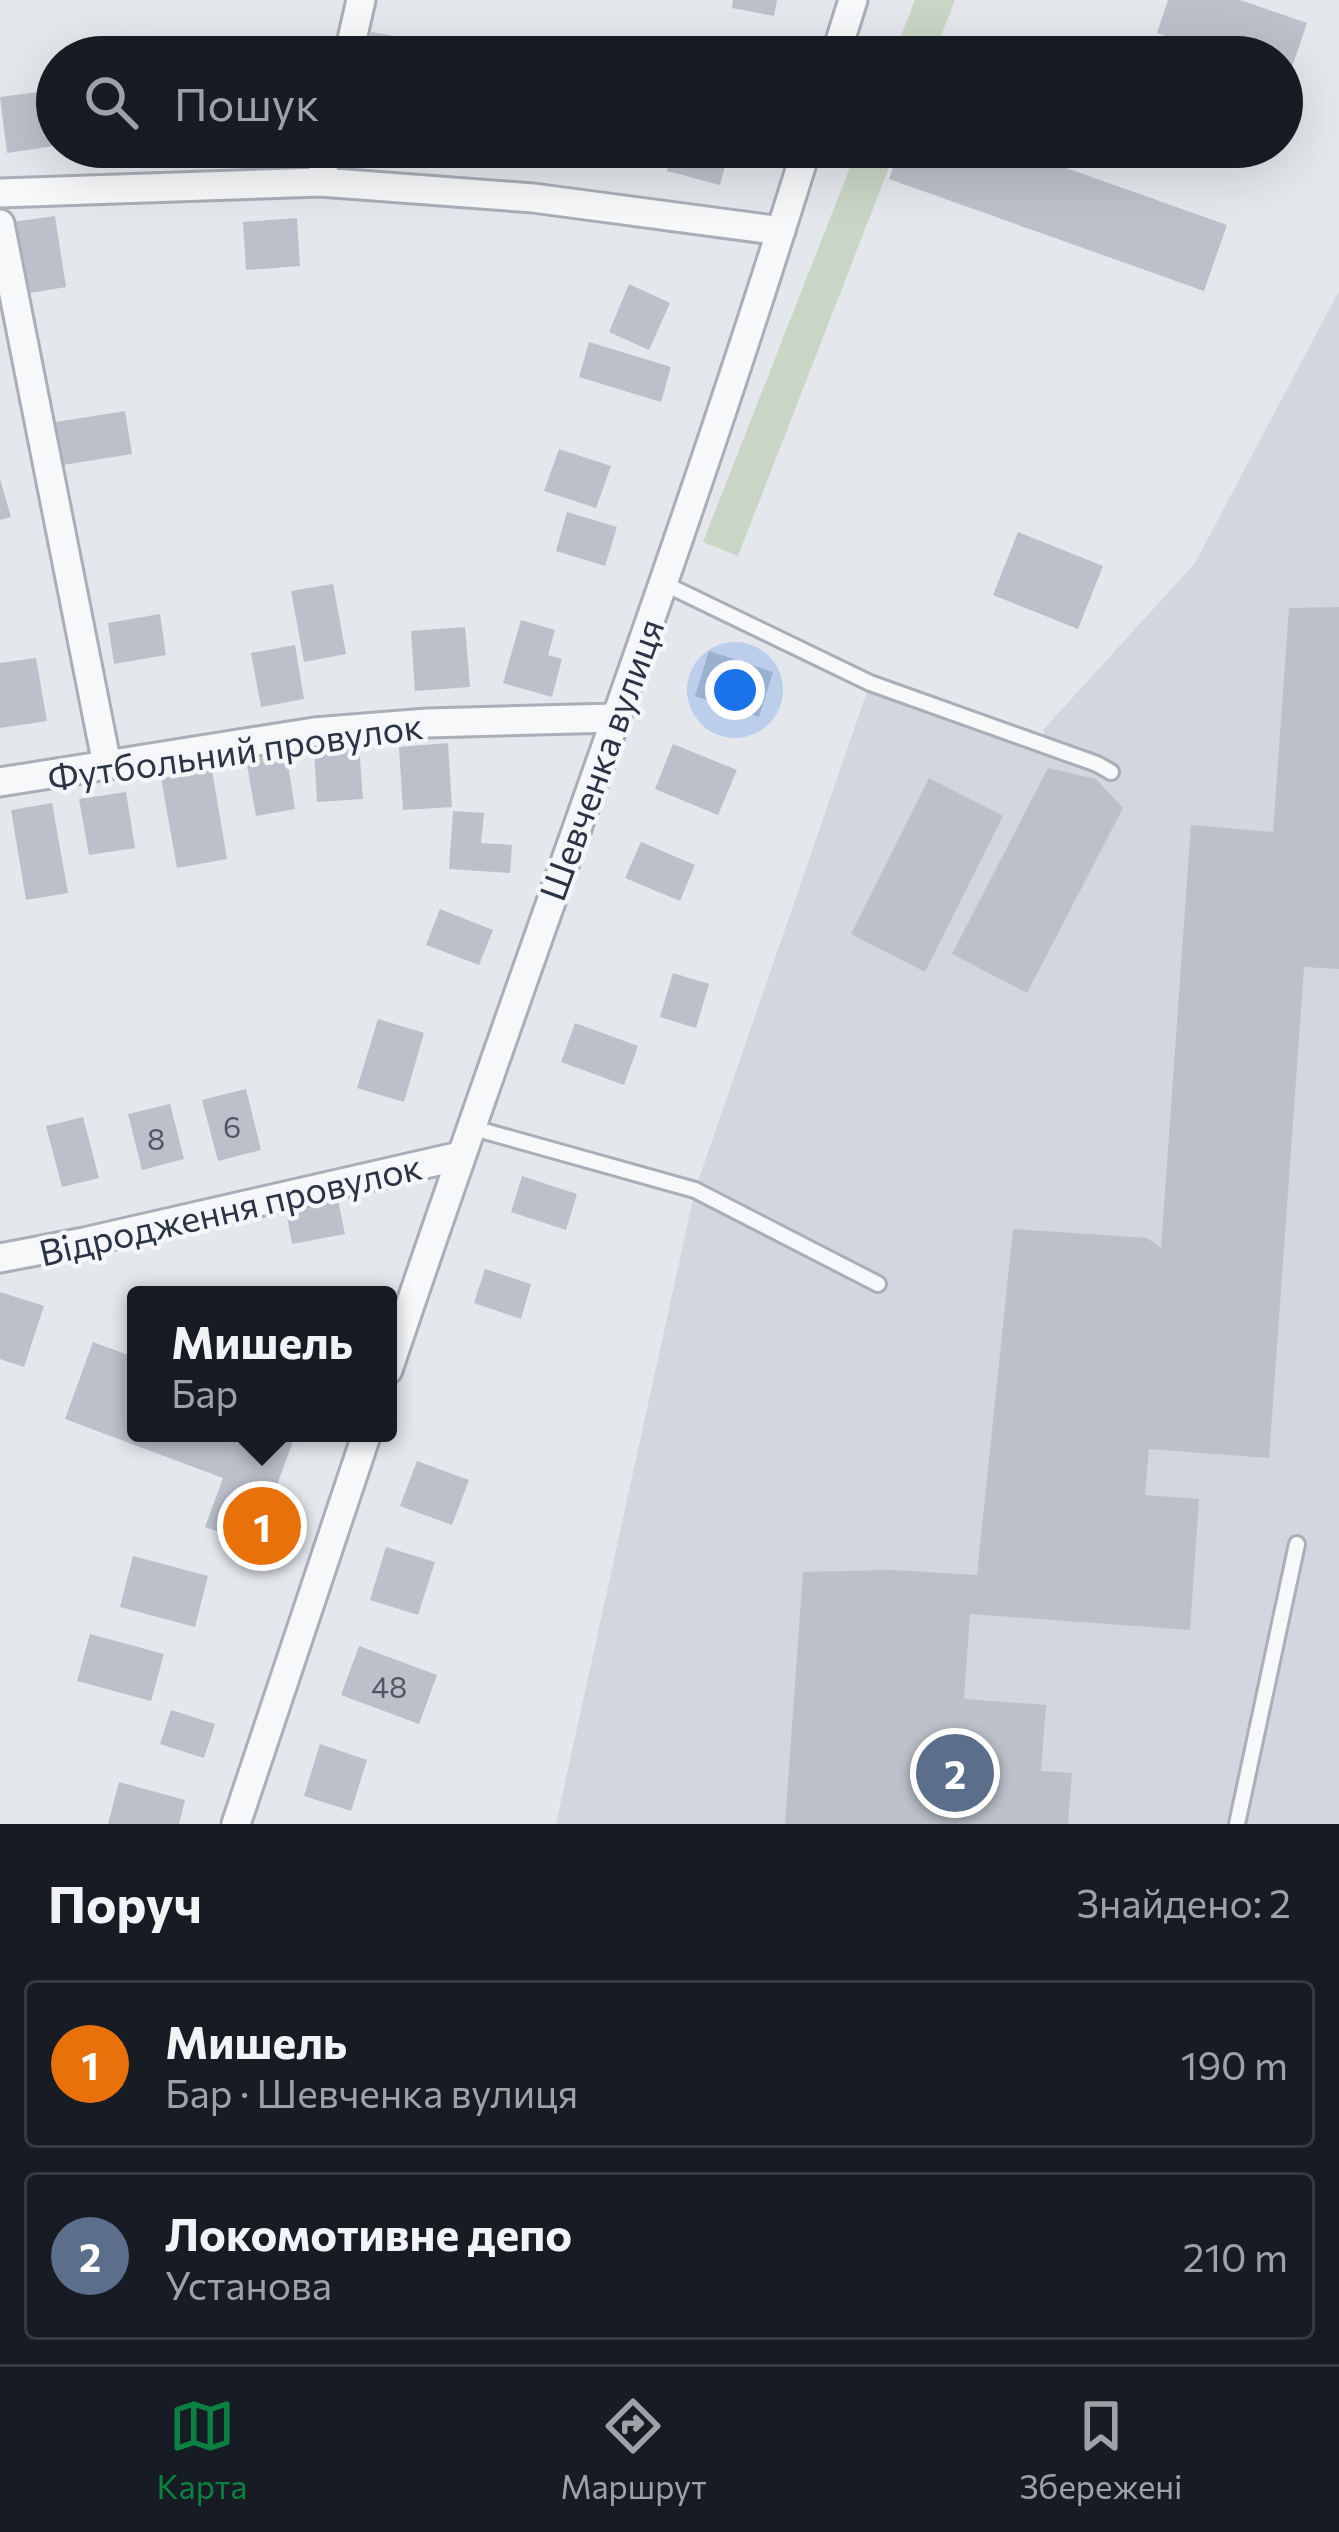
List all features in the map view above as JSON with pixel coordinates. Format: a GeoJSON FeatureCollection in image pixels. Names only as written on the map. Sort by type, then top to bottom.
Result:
{"type":"FeatureCollection","features":[{"type":"Feature","properties":{"kind":"street"},"geometry":{"type":"LineString","coordinates":[[353,36],[361,0]]}},
{"type":"Feature","properties":{"kind":"street"},"geometry":{"type":"LineString","coordinates":[[842,36],[853,0]]}},
{"type":"Feature","properties":{"kind":"street"},"geometry":{"type":"LineString","coordinates":[[320,182],[323,168]]}},
{"type":"Feature","properties":{"kind":"street","name":"Шевченка вулиця"},"geometry":{"type":"LineString","coordinates":[[397,1343],[663,583],[801,168]]}},
{"type":"Feature","properties":{"kind":"street"},"geometry":{"type":"LineString","coordinates":[[0,193],[320,182],[532,198],[781,232]]}},
{"type":"Feature","properties":{"kind":"street"},"geometry":{"type":"LineString","coordinates":[[0,224],[107,766]]}},
{"type":"Feature","properties":{"kind":"street","name":"Футбольний провулок"},"geometry":{"type":"LineString","coordinates":[[0,782],[314,732],[427,722],[615,718]]}},
{"type":"Feature","properties":{"kind":"street","name":"Відродження провулок"},"geometry":{"type":"LineString","coordinates":[[0,1258],[460,1156]]}},
{"type":"Feature","properties":{"kind":"street"},"geometry":{"type":"LineString","coordinates":[[236,1824],[364,1442]]}},
{"type":"Feature","properties":{"kind":"lane"},"geometry":{"type":"LineString","coordinates":[[663,583],[870,683],[1111,772]]}},
{"type":"Feature","properties":{"kind":"lane"},"geometry":{"type":"LineString","coordinates":[[470,1127],[695,1190],[878,1284]]}},
{"type":"Feature","properties":{"kind":"lane"},"geometry":{"type":"LineString","coordinates":[[1237,1824],[1297,1544]]}},
{"type":"Feature","properties":{"kind":"shaded area"},"geometry":{"type":"Polygon","coordinates":[[[1339,291],[1339,1824],[556,1824],[695,1190],[870,683],[1044,745],[1044,729],[1195,563],[1339,291]]]}},
{"type":"Feature","properties":{"kind":"green space"},"geometry":{"type":"Polygon","coordinates":[[[915,0],[955,0],[941,36],[901,36],[915,0]]]}},
{"type":"Feature","properties":{"kind":"green space"},"geometry":{"type":"Polygon","coordinates":[[[850,168],[889,168],[738,556],[703,542],[850,168]]]}},
{"type":"Feature","properties":{"kind":"building"},"geometry":{"type":"Polygon","coordinates":[[[733,0],[777,0],[774,16],[732,8],[733,0]]]}},
{"type":"Feature","properties":{"kind":"building"},"geometry":{"type":"Polygon","coordinates":[[[1168,0],[1240,0],[1307,23],[1303,36],[1157,33],[1168,0]]]}},
{"type":"Feature","properties":{"kind":"building"},"geometry":{"type":"Polygon","coordinates":[[[36,92],[36,149],[7,153],[0,97],[36,92]]]}},
{"type":"Feature","properties":{"kind":"building"},"geometry":{"type":"Polygon","coordinates":[[[668,168],[724,168],[720,185],[668,168]]]}},
{"type":"Feature","properties":{"kind":"building"},"geometry":{"type":"Polygon","coordinates":[[[893,168],[1066,168],[1227,225],[1204,291],[889,179],[893,168]]]}},
{"type":"Feature","properties":{"kind":"building"},"geometry":{"type":"Polygon","coordinates":[[[55,216],[66,287],[24,294],[12,222],[55,216]]]}},
{"type":"Feature","properties":{"kind":"building"},"geometry":{"type":"Polygon","coordinates":[[[297,218],[300,266],[246,270],[243,222],[297,218]]]}},
{"type":"Feature","properties":{"kind":"building"},"geometry":{"type":"Polygon","coordinates":[[[629,284],[670,303],[649,350],[609,332],[629,284]]]}},
{"type":"Feature","properties":{"kind":"building"},"geometry":{"type":"Polygon","coordinates":[[[589,342],[671,367],[661,402],[579,377],[589,342]]]}},
{"type":"Feature","properties":{"kind":"building"},"geometry":{"type":"Polygon","coordinates":[[[125,411],[132,454],[63,465],[56,422],[125,411]]]}},
{"type":"Feature","properties":{"kind":"building"},"geometry":{"type":"Polygon","coordinates":[[[559,449],[611,466],[596,508],[544,491],[559,449]]]}},
{"type":"Feature","properties":{"kind":"building"},"geometry":{"type":"Polygon","coordinates":[[[0,479],[11,517],[0,520],[0,479]]]}},
{"type":"Feature","properties":{"kind":"building"},"geometry":{"type":"Polygon","coordinates":[[[567,512],[617,527],[605,566],[556,551],[567,512]]]}},
{"type":"Feature","properties":{"kind":"building"},"geometry":{"type":"Polygon","coordinates":[[[1018,532],[1103,566],[1078,629],[993,595],[1018,532]]]}},
{"type":"Feature","properties":{"kind":"building"},"geometry":{"type":"Polygon","coordinates":[[[333,584],[346,654],[304,662],[291,591],[333,584]]]}},
{"type":"Feature","properties":{"kind":"building"},"geometry":{"type":"Polygon","coordinates":[[[1339,607],[1339,969],[1304,967],[1269,1458],[1149,1449],[1145,1495],[1199,1499],[1190,1630],[970,1614],[964,1699],[1046,1705],[1041,1771],[1072,1773],[1068,1824],[785,1824],[803,1572],[977,1575],[1013,1229],[1147,1238],[1161,1248],[1191,825],[1273,832],[1289,608],[1339,607]]]}},
{"type":"Feature","properties":{"kind":"building"},"geometry":{"type":"Polygon","coordinates":[[[160,614],[166,655],[114,664],[108,623],[160,614]]]}},
{"type":"Feature","properties":{"kind":"building"},"geometry":{"type":"Polygon","coordinates":[[[521,620],[555,630],[548,655],[562,659],[552,697],[503,683],[521,620]]]}},
{"type":"Feature","properties":{"kind":"building"},"geometry":{"type":"Polygon","coordinates":[[[465,627],[470,687],[415,691],[411,631],[465,627]]]}},
{"type":"Feature","properties":{"kind":"building"},"geometry":{"type":"Polygon","coordinates":[[[295,645],[304,699],[261,707],[251,653],[295,645]]]}},
{"type":"Feature","properties":{"kind":"building"},"geometry":{"type":"Polygon","coordinates":[[[709,651],[773,672],[759,717],[695,696],[709,651]]]}},
{"type":"Feature","properties":{"kind":"building"},"geometry":{"type":"Polygon","coordinates":[[[36,658],[47,721],[0,728],[0,663],[36,658]]]}},
{"type":"Feature","properties":{"kind":"building"},"geometry":{"type":"Polygon","coordinates":[[[448,743],[452,807],[403,810],[399,747],[448,743]]]}},
{"type":"Feature","properties":{"kind":"building"},"geometry":{"type":"Polygon","coordinates":[[[673,744],[737,770],[718,815],[655,789],[673,744]]]}},
{"type":"Feature","properties":{"kind":"building"},"geometry":{"type":"Polygon","coordinates":[[[359,746],[363,799],[317,802],[314,749],[359,746]]]}},
{"type":"Feature","properties":{"kind":"building"},"geometry":{"type":"Polygon","coordinates":[[[286,752],[295,809],[256,816],[246,759],[286,752]]]}},
{"type":"Feature","properties":{"kind":"building"},"geometry":{"type":"Polygon","coordinates":[[[1048,768],[1096,779],[1123,808],[1027,993],[952,954],[1048,768]]]}},
{"type":"Feature","properties":{"kind":"building"},"geometry":{"type":"Polygon","coordinates":[[[212,770],[227,859],[177,868],[161,778],[212,770]]]}},
{"type":"Feature","properties":{"kind":"building"},"geometry":{"type":"Polygon","coordinates":[[[929,778],[1003,816],[925,972],[851,934],[929,778]]]}},
{"type":"Feature","properties":{"kind":"building"},"geometry":{"type":"Polygon","coordinates":[[[126,792],[135,848],[89,855],[79,799],[126,792]]]}},
{"type":"Feature","properties":{"kind":"building"},"geometry":{"type":"Polygon","coordinates":[[[52,803],[68,893],[26,900],[11,810],[52,803]]]}},
{"type":"Feature","properties":{"kind":"building"},"geometry":{"type":"Polygon","coordinates":[[[453,811],[484,813],[481,843],[512,845],[510,873],[449,869],[453,811]]]}},
{"type":"Feature","properties":{"kind":"building"},"geometry":{"type":"Polygon","coordinates":[[[641,842],[695,865],[680,901],[625,878],[641,842]]]}},
{"type":"Feature","properties":{"kind":"building"},"geometry":{"type":"Polygon","coordinates":[[[440,909],[493,930],[479,965],[426,945],[440,909]]]}},
{"type":"Feature","properties":{"kind":"building"},"geometry":{"type":"Polygon","coordinates":[[[673,973],[709,984],[696,1028],[660,1017],[673,973]]]}},
{"type":"Feature","properties":{"kind":"building"},"geometry":{"type":"Polygon","coordinates":[[[378,1019],[424,1033],[404,1102],[357,1088],[378,1019]]]}},
{"type":"Feature","properties":{"kind":"building"},"geometry":{"type":"Polygon","coordinates":[[[575,1023],[638,1046],[624,1085],[561,1062],[575,1023]]]}},
{"type":"Feature","properties":{"kind":"building"},"geometry":{"type":"Polygon","coordinates":[[[246,1089],[261,1150],[218,1161],[202,1100],[246,1089]]]}},
{"type":"Feature","properties":{"kind":"building"},"geometry":{"type":"Polygon","coordinates":[[[170,1104],[184,1159],[142,1170],[128,1114],[170,1104]]]}},
{"type":"Feature","properties":{"kind":"building"},"geometry":{"type":"Polygon","coordinates":[[[83,1117],[99,1178],[62,1187],[46,1126],[83,1117]]]}},
{"type":"Feature","properties":{"kind":"building"},"geometry":{"type":"Polygon","coordinates":[[[522,1176],[577,1194],[566,1230],[511,1212],[522,1176]]]}},
{"type":"Feature","properties":{"kind":"building"},"geometry":{"type":"Polygon","coordinates":[[[336,1190],[345,1234],[292,1244],[284,1200],[336,1190]]]}},
{"type":"Feature","properties":{"kind":"building"},"geometry":{"type":"Polygon","coordinates":[[[485,1269],[531,1284],[521,1319],[474,1303],[485,1269]]]}},
{"type":"Feature","properties":{"kind":"building"},"geometry":{"type":"Polygon","coordinates":[[[0,1292],[44,1306],[24,1367],[0,1359],[0,1292]]]}},
{"type":"Feature","properties":{"kind":"building"},"geometry":{"type":"Polygon","coordinates":[[[93,1342],[127,1355],[127,1442],[293,1442],[255,1545],[205,1527],[223,1478],[65,1419],[93,1342]]]}},
{"type":"Feature","properties":{"kind":"building"},"geometry":{"type":"Polygon","coordinates":[[[417,1461],[469,1480],[452,1525],[400,1506],[417,1461]]]}},
{"type":"Feature","properties":{"kind":"building"},"geometry":{"type":"Polygon","coordinates":[[[386,1547],[435,1562],[418,1615],[370,1600],[386,1547]]]}},
{"type":"Feature","properties":{"kind":"building"},"geometry":{"type":"Polygon","coordinates":[[[133,1556],[208,1576],[195,1627],[120,1607],[133,1556]]]}},
{"type":"Feature","properties":{"kind":"building"},"geometry":{"type":"Polygon","coordinates":[[[90,1634],[164,1654],[151,1701],[77,1681],[90,1634]]]}},
{"type":"Feature","properties":{"kind":"building"},"geometry":{"type":"Polygon","coordinates":[[[359,1646],[437,1675],[419,1724],[341,1695],[359,1646]]]}},
{"type":"Feature","properties":{"kind":"building"},"geometry":{"type":"Polygon","coordinates":[[[171,1710],[215,1724],[204,1758],[160,1744],[171,1710]]]}},
{"type":"Feature","properties":{"kind":"building"},"geometry":{"type":"Polygon","coordinates":[[[320,1744],[367,1760],[351,1811],[304,1796],[320,1744]]]}},
{"type":"Feature","properties":{"kind":"building"},"geometry":{"type":"Polygon","coordinates":[[[119,1782],[185,1800],[179,1824],[108,1824],[119,1782]]]}},
{"type":"Feature","properties":{"kind":"place","name":"Мишель"},"geometry":{"type":"Point","coordinates":[262,1526]}},
{"type":"Feature","properties":{"kind":"place","name":"Локомотивне депо"},"geometry":{"type":"Point","coordinates":[955,1773]}}]}
